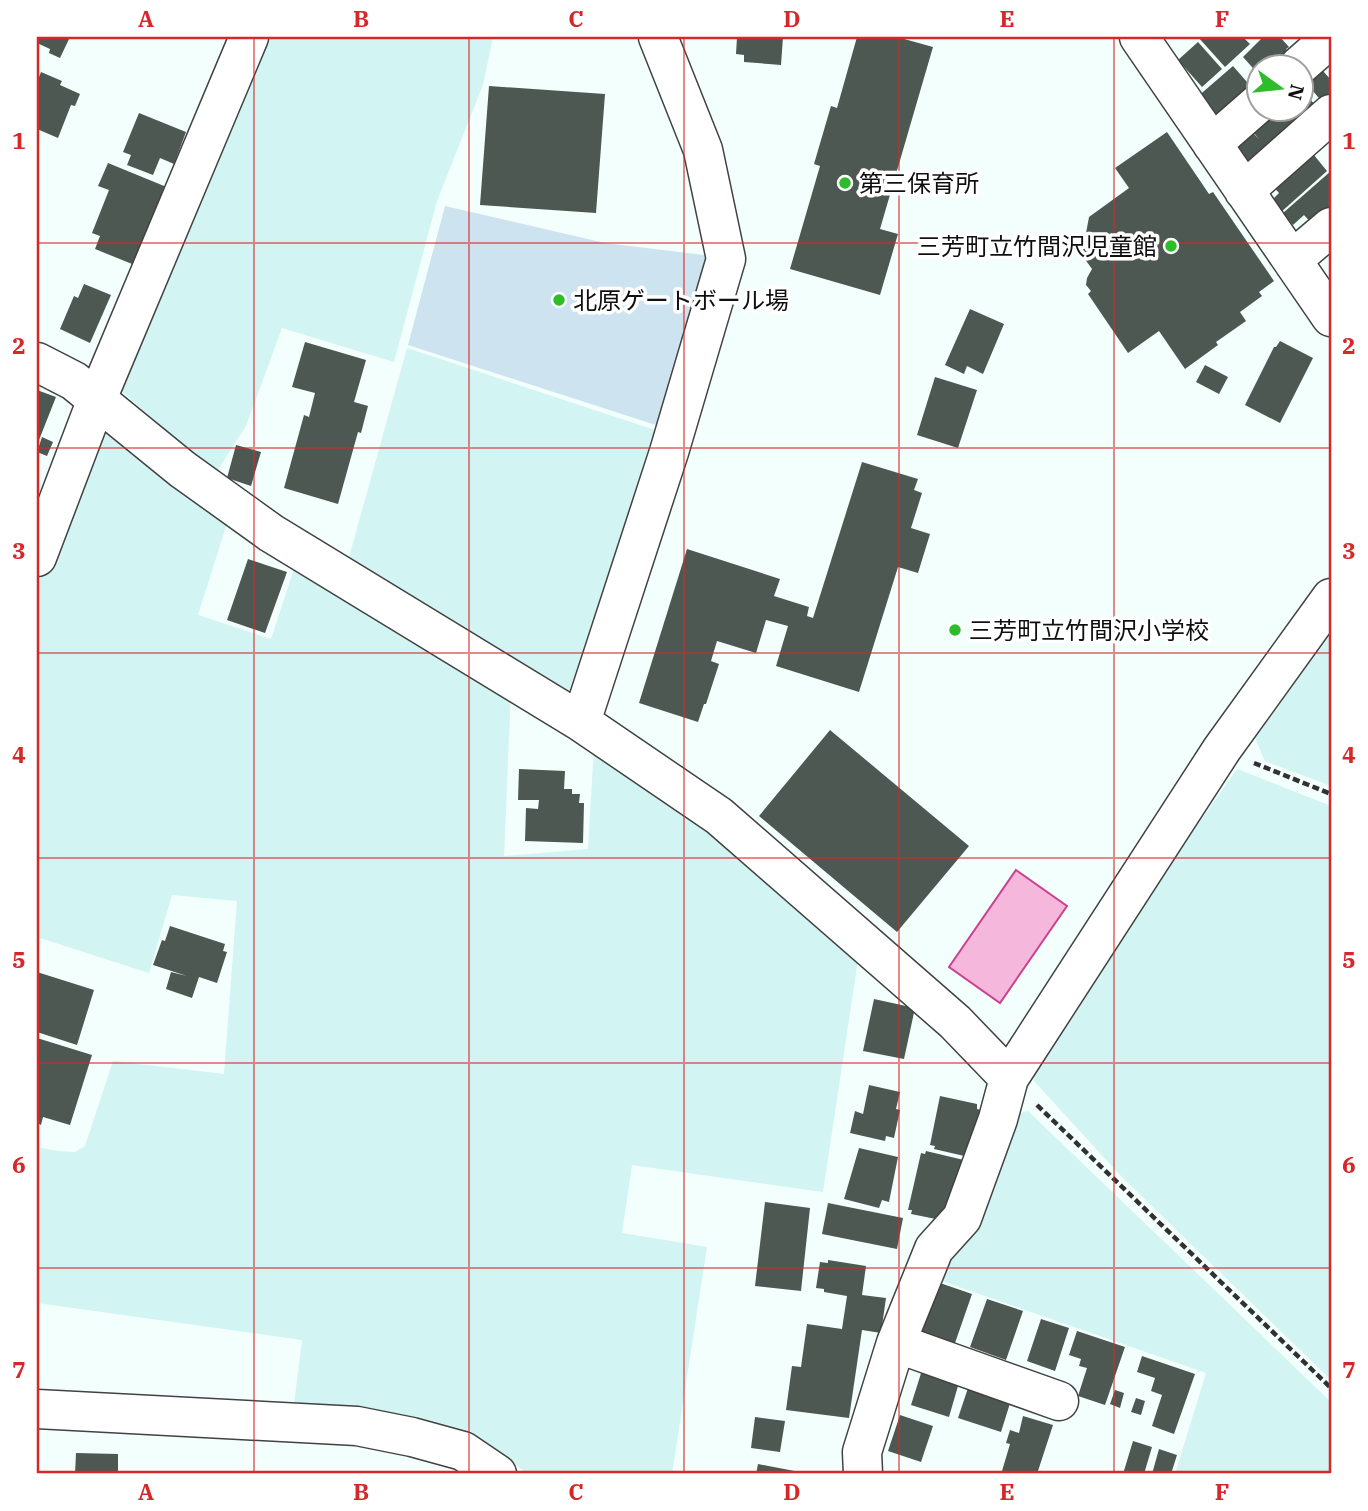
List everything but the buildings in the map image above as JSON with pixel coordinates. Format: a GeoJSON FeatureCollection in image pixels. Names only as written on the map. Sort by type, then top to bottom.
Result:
{"type":"FeatureCollection","features":[{"type":"Feature","properties":{"kind":"street"},"geometry":{"type":"LineString","coordinates":[[37,557],[97,399],[249,37]]}},
{"type":"Feature","properties":{"kind":"street"},"geometry":{"type":"LineString","coordinates":[[581,722],[668,452],[726,258],[703,150],[658,37]]}},
{"type":"Feature","properties":{"kind":"street"},"geometry":{"type":"LineString","coordinates":[[1142,38],[1331,317]]}},
{"type":"Feature","properties":{"kind":"street"},"geometry":{"type":"LineString","coordinates":[[1315,52],[1331,38]]}},
{"type":"Feature","properties":{"kind":"street"},"geometry":{"type":"LineString","coordinates":[[1212,144],[1246,114]]}},
{"type":"Feature","properties":{"kind":"street"},"geometry":{"type":"LineString","coordinates":[[1244,191],[1331,114]]}},
{"type":"Feature","properties":{"kind":"street"},"geometry":{"type":"LineString","coordinates":[[1292,260],[1331,227]]}},
{"type":"Feature","properties":{"kind":"street"},"geometry":{"type":"LineString","coordinates":[[37,362],[74,381],[182,468],[271,533],[581,722],[719,816],[956,1022],[1009,1078]]}},
{"type":"Feature","properties":{"kind":"street"},"geometry":{"type":"LineString","coordinates":[[863,1474],[862,1452],[896,1343],[934,1249],[962,1218],[998,1119],[1009,1078],[1222,749],[1331,597]]}},
{"type":"Feature","properties":{"kind":"street"},"geometry":{"type":"LineString","coordinates":[[896,1343],[1059,1401]]}},
{"type":"Feature","properties":{"kind":"street"},"geometry":{"type":"LineString","coordinates":[[37,1409],[356,1426],[463,1451],[486,1471]]}},
{"type":"Feature","properties":{"kind":"path"},"geometry":{"type":"LineString","coordinates":[[1222,749],[1331,794]]}},
{"type":"Feature","properties":{"kind":"path"},"geometry":{"type":"LineString","coordinates":[[1009,1078],[1331,1388]]}},
{"type":"Feature","properties":{"kind":"shaded area"},"geometry":{"type":"Polygon","coordinates":[[[264,37],[493,37],[483,85],[437,201],[394,362],[282,328],[246,426],[216,473],[120,390],[264,37]]]}},
{"type":"Feature","properties":{"kind":"shaded area","name":"北原ゲートボール場"},"geometry":{"type":"Polygon","coordinates":[[[445,206],[605,243],[712,256],[662,427],[408,345],[445,206]]]}},
{"type":"Feature","properties":{"kind":"shaded area"},"geometry":{"type":"Polygon","coordinates":[[[407,348],[658,431],[577,692],[563,694],[348,561],[407,348]]]}},
{"type":"Feature","properties":{"kind":"shaded area"},"geometry":{"type":"Polygon","coordinates":[[[110,424],[229,517],[198,615],[271,639],[297,560],[511,690],[504,856],[588,849],[594,747],[700,820],[859,953],[823,1192],[632,1165],[622,1233],[707,1247],[672,1474],[528,1474],[477,1437],[363,1412],[294,1404],[302,1340],[37,1303],[37,1147],[75,1152],[85,1146],[113,1061],[224,1074],[237,901],[172,895],[149,973],[37,937],[37,588],[93,430],[110,424]]]}},
{"type":"Feature","properties":{"kind":"shaded area"},"geometry":{"type":"Polygon","coordinates":[[[1331,634],[1331,786],[1265,761],[1255,738],[1331,634]]]}},
{"type":"Feature","properties":{"kind":"shaded area"},"geometry":{"type":"Polygon","coordinates":[[[1237,769],[1331,806],[1331,1380],[1121,1176],[1034,1081],[1034,1055],[1237,769]]]}},
{"type":"Feature","properties":{"kind":"shaded area"},"geometry":{"type":"Polygon","coordinates":[[[1016,870],[1067,906],[1000,1003],[949,967],[1016,870]]]}},
{"type":"Feature","properties":{"kind":"shaded area"},"geometry":{"type":"Polygon","coordinates":[[[1028,1111],[1331,1402],[1331,1474],[1175,1474],[1206,1373],[936,1279],[1012,1115],[1028,1111]]]}},
{"type":"Feature","properties":{"kind":"place","name":"第三保育所"},"geometry":{"type":"Point","coordinates":[845,183]}},
{"type":"Feature","properties":{"kind":"place","name":"三芳町立竹間沢児童館"},"geometry":{"type":"Point","coordinates":[1171,246]}},
{"type":"Feature","properties":{"kind":"place","name":"北原ゲートボール場"},"geometry":{"type":"Point","coordinates":[559,300]}},
{"type":"Feature","properties":{"kind":"place","name":"三芳町立竹間沢小学校"},"geometry":{"type":"Point","coordinates":[955,630]}}]}
